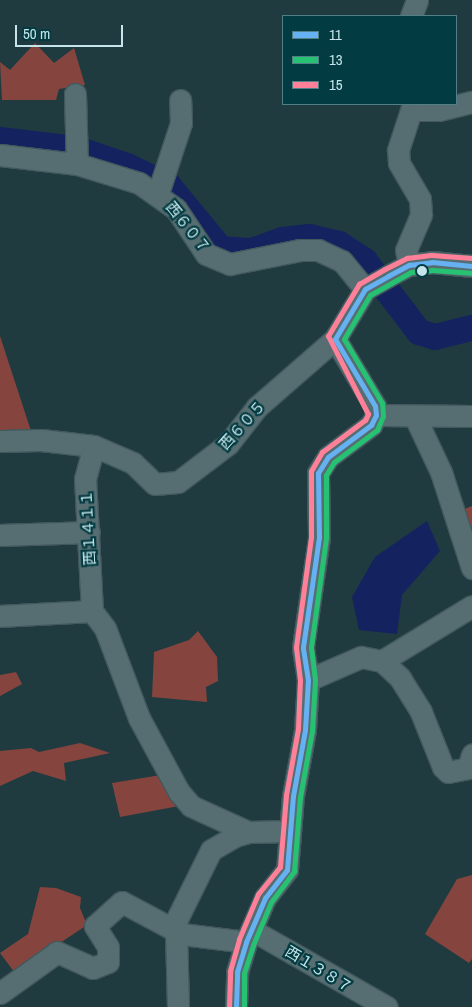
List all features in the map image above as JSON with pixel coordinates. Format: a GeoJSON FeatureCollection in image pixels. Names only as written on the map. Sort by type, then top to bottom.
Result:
{"type":"FeatureCollection","features":[{"type":"Feature","properties":{"kind":"street"},"geometry":{"type":"LineString","coordinates":[[411,15],[417,0]]}},
{"type":"Feature","properties":{"kind":"street"},"geometry":{"type":"LineString","coordinates":[[75,94],[77,155]]}},
{"type":"Feature","properties":{"kind":"street"},"geometry":{"type":"LineString","coordinates":[[160,185],[181,123],[180,100]]}},
{"type":"Feature","properties":{"kind":"street"},"geometry":{"type":"LineString","coordinates":[[409,266],[406,250],[421,214],[420,198],[399,163],[398,150],[413,107],[439,110],[472,102]]}},
{"type":"Feature","properties":{"kind":"street","name":"西６０７"},"geometry":{"type":"LineString","coordinates":[[0,155],[77,155],[139,183],[160,185],[206,254],[230,264],[300,250],[318,250],[342,261],[375,283]]}},
{"type":"Feature","properties":{"kind":"street"},"geometry":{"type":"LineString","coordinates":[[375,283],[409,266],[432,262],[472,266]]}},
{"type":"Feature","properties":{"kind":"street","name":"西６０５"},"geometry":{"type":"LineString","coordinates":[[0,441],[41,440],[94,446],[133,463],[155,484],[178,482],[228,444],[257,406],[335,339],[375,283]]}},
{"type":"Feature","properties":{"kind":"street"},"geometry":{"type":"LineString","coordinates":[[236,1007],[237,972],[249,936],[266,898],[287,870],[308,680],[303,647],[319,537],[318,473],[328,457],[371,425],[376,415],[376,406],[335,339]]}},
{"type":"Feature","properties":{"kind":"street"},"geometry":{"type":"LineString","coordinates":[[376,415],[415,417],[472,416]]}},
{"type":"Feature","properties":{"kind":"street"},"geometry":{"type":"LineString","coordinates":[[415,417],[441,472],[472,568]]}},
{"type":"Feature","properties":{"kind":"street","name":"西１４１１"},"geometry":{"type":"LineString","coordinates":[[92,610],[85,479],[94,446]]}},
{"type":"Feature","properties":{"kind":"street"},"geometry":{"type":"LineString","coordinates":[[0,536],[89,532]]}},
{"type":"Feature","properties":{"kind":"street"},"geometry":{"type":"LineString","coordinates":[[382,660],[472,606]]}},
{"type":"Feature","properties":{"kind":"street"},"geometry":{"type":"LineString","coordinates":[[0,616],[92,610],[105,628],[139,718],[179,792],[191,806],[248,832]]}},
{"type":"Feature","properties":{"kind":"street"},"geometry":{"type":"LineString","coordinates":[[308,680],[361,657],[382,660],[400,678],[421,712],[443,767],[448,772],[468,768],[472,755]]}},
{"type":"Feature","properties":{"kind":"street"},"geometry":{"type":"LineString","coordinates":[[178,1007],[174,930],[211,850],[234,836],[248,832],[290,831]]}},
{"type":"Feature","properties":{"kind":"street"},"geometry":{"type":"LineString","coordinates":[[0,993],[57,952],[93,968],[108,962],[108,947],[95,926],[122,902],[174,930],[228,942],[249,936]]}},
{"type":"Feature","properties":{"kind":"street","name":"西１３８７"},"geometry":{"type":"LineString","coordinates":[[249,936],[357,1000],[387,1007]]}},
{"type":"Feature","properties":{"kind":"shaded area"},"geometry":{"type":"Polygon","coordinates":[[[35,43],[54,63],[74,48],[85,85],[59,89],[56,100],[2,100],[0,62],[10,70],[35,43]]]}},
{"type":"Feature","properties":{"kind":"shaded area"},"geometry":{"type":"Polygon","coordinates":[[[0,336],[32,434],[0,432],[0,336]]]}},
{"type":"Feature","properties":{"kind":"shaded area"},"geometry":{"type":"Polygon","coordinates":[[[472,506],[472,528],[470,529],[462,510],[472,506]]]}},
{"type":"Feature","properties":{"kind":"shaded area"},"geometry":{"type":"Polygon","coordinates":[[[427,521],[440,551],[402,595],[397,634],[359,630],[352,597],[375,557],[427,521]]]}},
{"type":"Feature","properties":{"kind":"shaded area"},"geometry":{"type":"Polygon","coordinates":[[[198,631],[217,657],[218,681],[206,687],[207,702],[152,697],[154,652],[189,640],[198,631]]]}},
{"type":"Feature","properties":{"kind":"shaded area"},"geometry":{"type":"Polygon","coordinates":[[[16,672],[22,684],[0,696],[0,675],[16,672]]]}},
{"type":"Feature","properties":{"kind":"shaded area"},"geometry":{"type":"Polygon","coordinates":[[[80,743],[110,753],[64,763],[66,781],[33,771],[0,786],[0,751],[31,748],[39,752],[80,743]]]}},
{"type":"Feature","properties":{"kind":"shaded area"},"geometry":{"type":"Polygon","coordinates":[[[161,775],[179,806],[120,817],[112,783],[161,775]]]}},
{"type":"Feature","properties":{"kind":"shaded area"},"geometry":{"type":"Polygon","coordinates":[[[472,875],[472,959],[469,963],[425,934],[457,879],[472,875]]]}},
{"type":"Feature","properties":{"kind":"shaded area"},"geometry":{"type":"Polygon","coordinates":[[[40,887],[56,888],[81,897],[80,908],[87,925],[15,973],[0,953],[28,934],[40,887]]]}},
{"type":"Feature","properties":{"kind":"waterway"},"geometry":{"type":"LineString","coordinates":[[0,140],[77,149],[127,166],[169,186],[221,249],[252,251],[283,240],[309,237],[339,244],[365,261],[419,332],[435,337],[472,328]]}},
{"type":"Feature","properties":{"kind":"transit line","name":"15"},"geometry":{"type":"LineString","coordinates":[[229,1007],[230,971],[239,939],[258,894],[280,867],[286,795],[298,729],[300,680],[296,647],[311,537],[311,471],[322,452],[365,420],[368,414],[328,336],[359,284],[385,269],[407,258],[431,255],[472,258]]}},
{"type":"Feature","properties":{"kind":"transit line","name":"11"},"geometry":{"type":"LineString","coordinates":[[236,1007],[237,972],[246,942],[265,898],[287,870],[293,796],[305,730],[308,680],[303,647],[319,537],[318,473],[328,457],[371,425],[376,415],[375,406],[335,339],[365,289],[388,276],[409,265],[432,262],[472,266]]}},
{"type":"Feature","properties":{"kind":"transit line","name":"13"},"geometry":{"type":"LineString","coordinates":[[244,1007],[244,973],[253,945],[271,902],[294,871],[300,797],[312,730],[315,680],[311,647],[326,537],[326,475],[334,462],[377,430],[383,416],[382,403],[344,339],[370,295],[411,272],[432,270],[471,273]]}}]}
